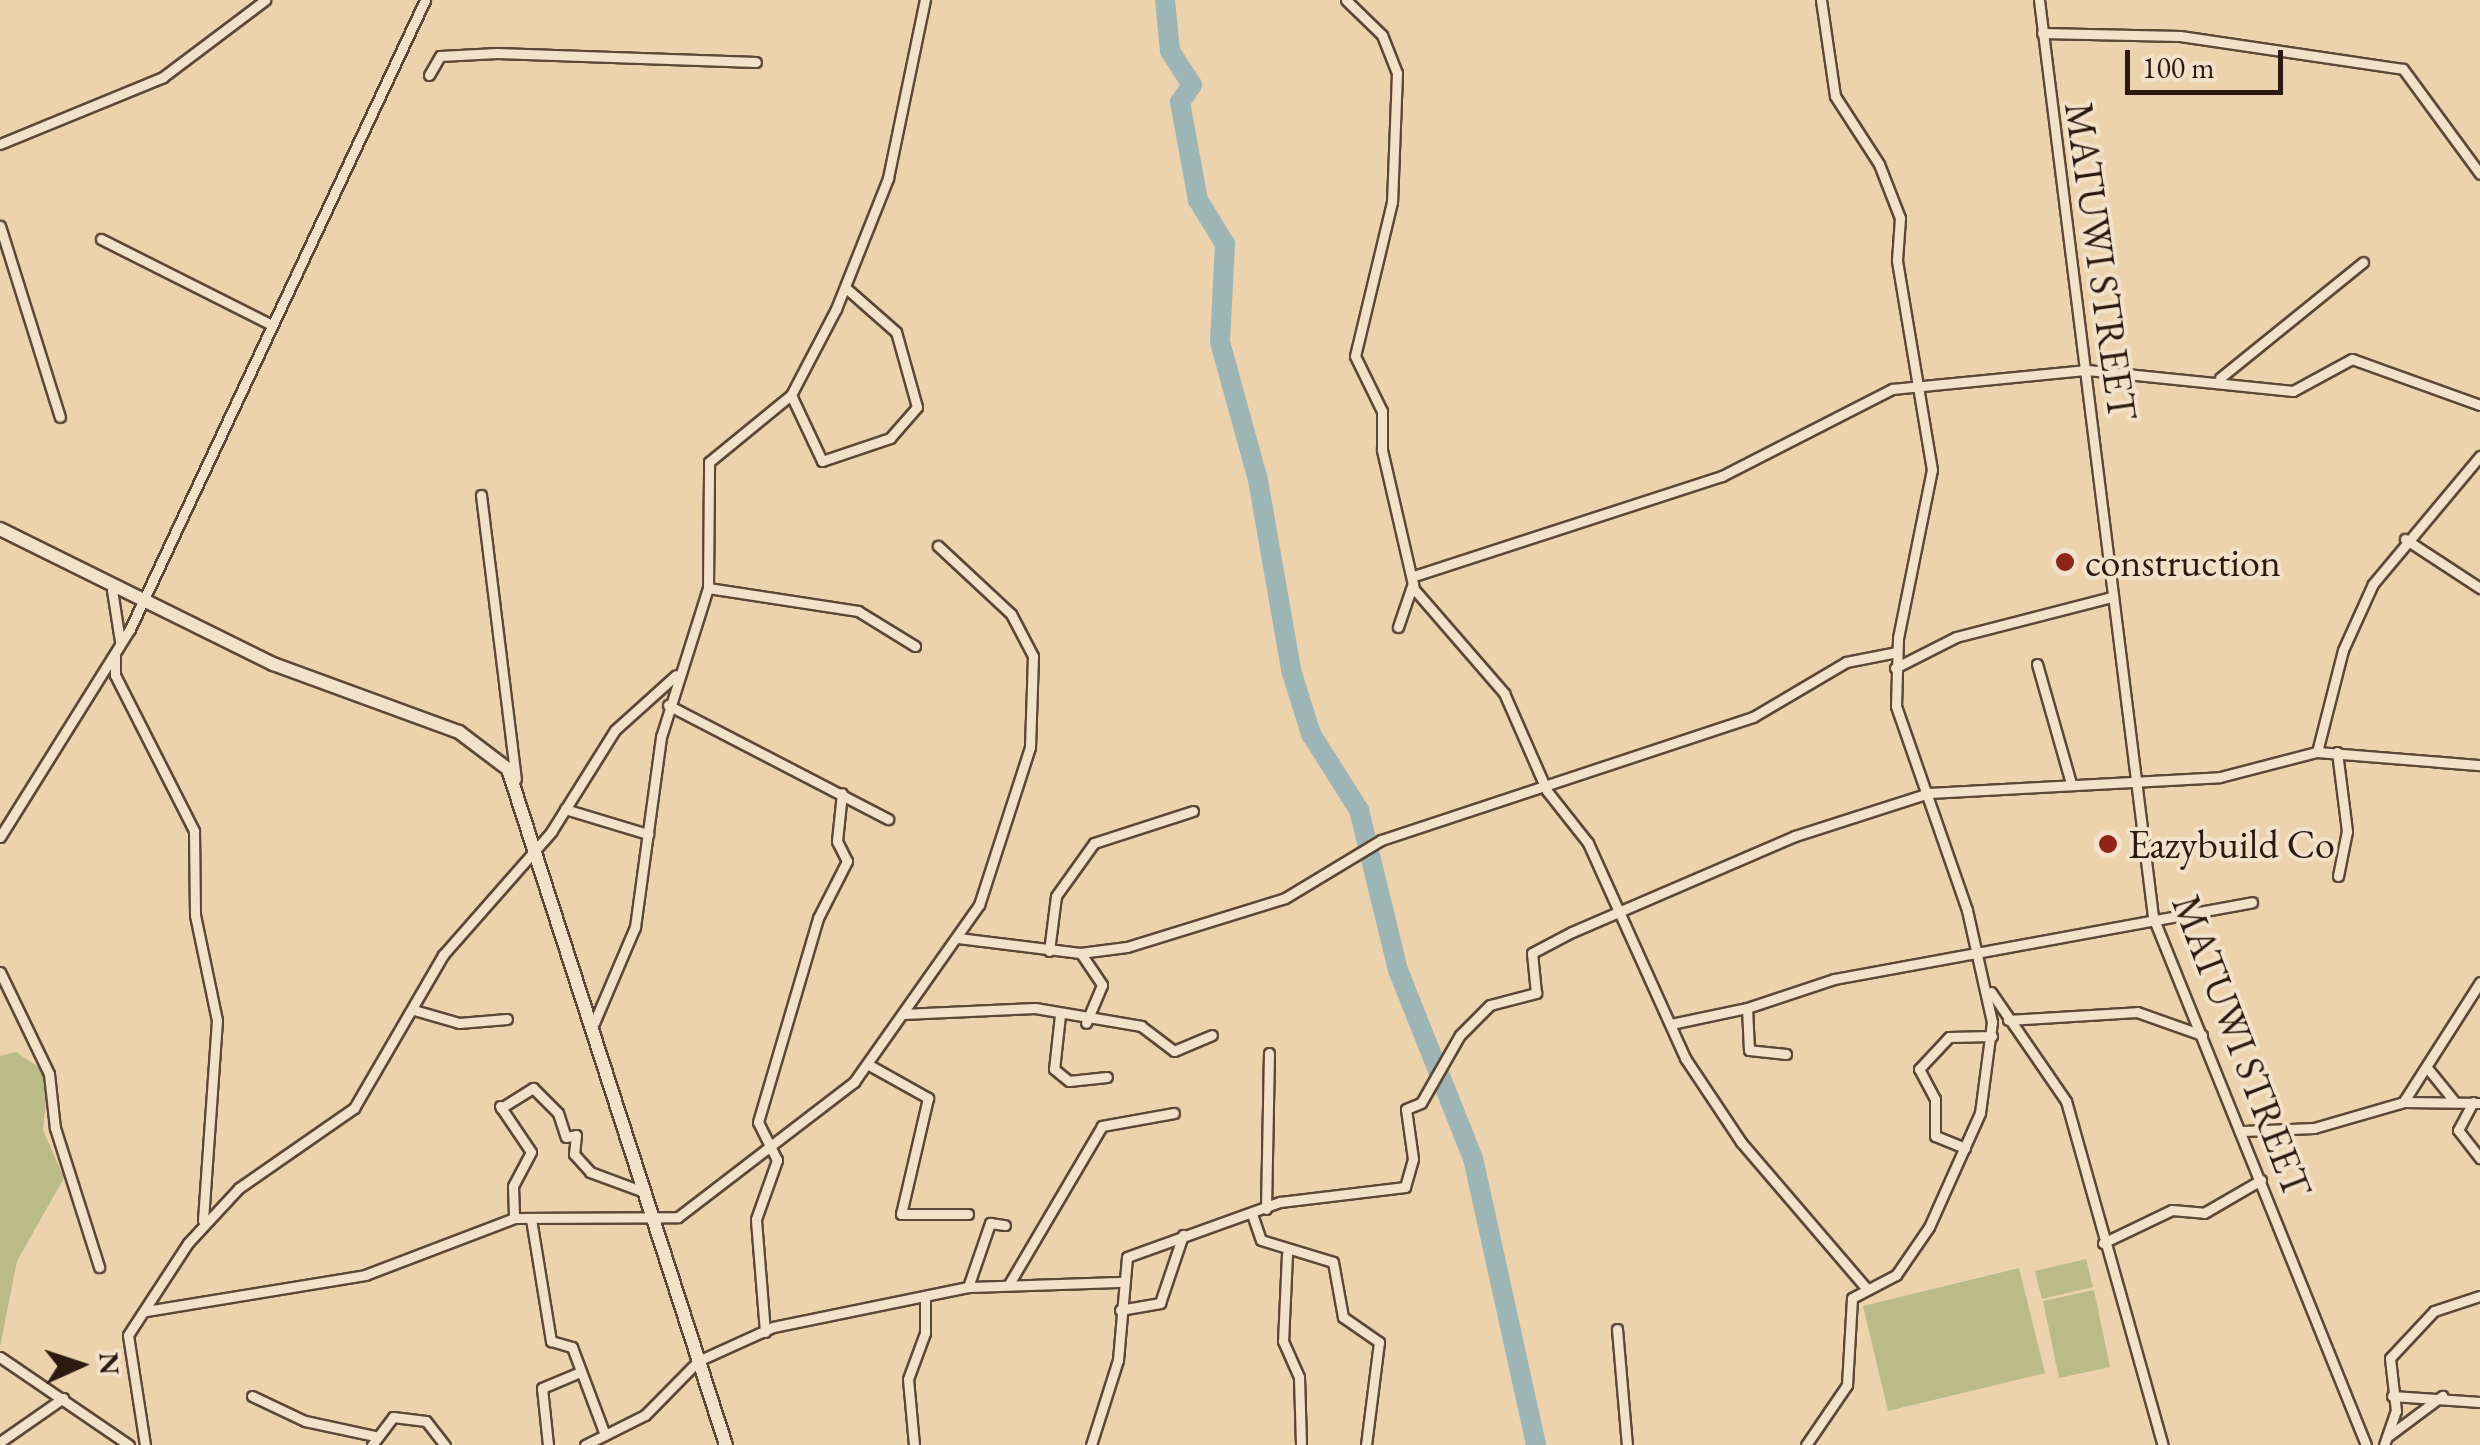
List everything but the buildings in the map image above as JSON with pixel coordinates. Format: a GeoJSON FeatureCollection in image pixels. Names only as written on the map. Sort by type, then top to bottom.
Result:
{"type":"FeatureCollection","features":[{"type":"Feature","properties":{"kind":"street"},"geometry":{"type":"LineString","coordinates":[[0,144],[163,77],[266,0]]}},
{"type":"Feature","properties":{"kind":"street"},"geometry":{"type":"LineString","coordinates":[[0,838],[140,605],[425,0]]}},
{"type":"Feature","properties":{"kind":"street"},"geometry":{"type":"LineString","coordinates":[[594,1023],[635,927],[668,705],[708,588],[709,462],[792,396],[845,288],[888,178],[924,0]]}},
{"type":"Feature","properties":{"kind":"street"},"geometry":{"type":"LineString","coordinates":[[1346,0],[1382,35],[1398,74],[1392,202],[1355,356],[1382,411],[1382,450],[1414,578],[1504,692],[1547,791],[1588,843],[1616,914],[1672,1024],[1741,1142],[1866,1288]]}},
{"type":"Feature","properties":{"kind":"street"},"geometry":{"type":"LineString","coordinates":[[1806,1445],[1847,1385],[1850,1303],[1866,1288],[1890,1280],[1918,1243],[1965,1148],[1983,1103],[1992,1036],[1979,955],[1929,793],[1896,706],[1897,652],[1932,483],[1922,386],[1897,260],[1900,218],[1879,164],[1835,96],[1820,0]]}},
{"type":"Feature","properties":{"kind":"street","name":"MATUWI STREET"},"geometry":{"type":"LineString","coordinates":[[2039,0],[2087,370],[2133,780],[2154,916],[2366,1445]]}},
{"type":"Feature","properties":{"kind":"street"},"geometry":{"type":"LineString","coordinates":[[2042,33],[2166,35],[2402,69],[2480,174]]}},
{"type":"Feature","properties":{"kind":"street"},"geometry":{"type":"LineString","coordinates":[[430,76],[440,56],[649,52],[756,62]]}},
{"type":"Feature","properties":{"kind":"street"},"geometry":{"type":"LineString","coordinates":[[0,226],[60,418]]}},
{"type":"Feature","properties":{"kind":"street"},"geometry":{"type":"LineString","coordinates":[[101,239],[270,324]]}},
{"type":"Feature","properties":{"kind":"street"},"geometry":{"type":"LineString","coordinates":[[2220,378],[2363,262]]}},
{"type":"Feature","properties":{"kind":"street"},"geometry":{"type":"LineString","coordinates":[[792,396],[822,461],[890,438],[917,407],[896,332],[845,288]]}},
{"type":"Feature","properties":{"kind":"street"},"geometry":{"type":"LineString","coordinates":[[1414,578],[1722,476],[1826,418],[1922,386],[2087,370],[2220,378],[2293,391],[2352,358],[2480,405]]}},
{"type":"Feature","properties":{"kind":"street"},"geometry":{"type":"LineString","coordinates":[[2317,752],[2352,628],[2405,539],[2480,456]]}},
{"type":"Feature","properties":{"kind":"street"},"geometry":{"type":"LineString","coordinates":[[481,495],[516,783],[726,1445]]}},
{"type":"Feature","properties":{"kind":"street"},"geometry":{"type":"LineString","coordinates":[[0,529],[140,605],[458,732],[498,757],[516,783]]}},
{"type":"Feature","properties":{"kind":"street"},"geometry":{"type":"LineString","coordinates":[[2405,539],[2480,588]]}},
{"type":"Feature","properties":{"kind":"street"},"geometry":{"type":"LineString","coordinates":[[146,1311],[365,1276],[514,1218],[652,1219],[697,1208],[868,1065],[958,938],[982,897],[1030,748],[1034,661],[1011,614],[938,546]]}},
{"type":"Feature","properties":{"kind":"street"},"geometry":{"type":"LineString","coordinates":[[1398,627],[1414,578]]}},
{"type":"Feature","properties":{"kind":"street"},"geometry":{"type":"LineString","coordinates":[[708,588],[858,611],[914,646]]}},
{"type":"Feature","properties":{"kind":"street"},"geometry":{"type":"LineString","coordinates":[[112,590],[115,675],[194,832],[196,915],[216,1020],[200,1227]]}},
{"type":"Feature","properties":{"kind":"street"},"geometry":{"type":"LineString","coordinates":[[1895,668],[1956,637],[2112,597]]}},
{"type":"Feature","properties":{"kind":"street"},"geometry":{"type":"LineString","coordinates":[[958,938],[1080,954],[1285,898],[1381,840],[1547,791],[1689,732],[1753,717],[1860,657],[1897,652]]}},
{"type":"Feature","properties":{"kind":"street"},"geometry":{"type":"LineString","coordinates":[[2037,664],[2071,784]]}},
{"type":"Feature","properties":{"kind":"street"},"geometry":{"type":"LineString","coordinates":[[144,1445],[128,1335],[200,1227],[266,1166],[354,1108],[462,929],[538,846],[615,730],[677,674]]}},
{"type":"Feature","properties":{"kind":"street"},"geometry":{"type":"LineString","coordinates":[[668,705],[888,819]]}},
{"type":"Feature","properties":{"kind":"street"},"geometry":{"type":"LineString","coordinates":[[1091,1445],[1118,1360],[1120,1282],[1133,1252],[1253,1217],[1266,1209],[1405,1187],[1412,1159],[1406,1109],[1421,1103],[1460,1035],[1490,1005],[1536,993],[1532,953],[1796,836],[1929,793],[2220,776],[2317,752],[2480,765]]}},
{"type":"Feature","properties":{"kind":"street"},"geometry":{"type":"LineString","coordinates":[[2337,752],[2348,830],[2338,876]]}},
{"type":"Feature","properties":{"kind":"street"},"geometry":{"type":"LineString","coordinates":[[764,1332],[756,1219],[775,1146],[760,1115],[818,918],[846,861],[837,841],[842,793]]}},
{"type":"Feature","properties":{"kind":"street"},"geometry":{"type":"LineString","coordinates":[[565,809],[648,834]]}},
{"type":"Feature","properties":{"kind":"street"},"geometry":{"type":"LineString","coordinates":[[1049,951],[1056,896],[1094,843],[1193,811]]}},
{"type":"Feature","properties":{"kind":"street"},"geometry":{"type":"LineString","coordinates":[[1672,1024],[1747,1008],[1834,979],[1979,955],[2154,916],[2252,902]]}},
{"type":"Feature","properties":{"kind":"street"},"geometry":{"type":"LineString","coordinates":[[1080,954],[1102,985],[1086,1023]]}},
{"type":"Feature","properties":{"kind":"street"},"geometry":{"type":"LineString","coordinates":[[0,972],[49,1074],[55,1128],[99,1267]]}},
{"type":"Feature","properties":{"kind":"street"},"geometry":{"type":"LineString","coordinates":[[1985,981],[2066,1100],[2103,1243],[2163,1445]]}},
{"type":"Feature","properties":{"kind":"street"},"geometry":{"type":"LineString","coordinates":[[2404,1102],[2477,999],[2480,982]]}},
{"type":"Feature","properties":{"kind":"street"},"geometry":{"type":"LineString","coordinates":[[903,1014],[999,1006],[1086,1023],[1141,1026],[1174,1051],[1212,1035]]}},
{"type":"Feature","properties":{"kind":"street"},"geometry":{"type":"LineString","coordinates":[[1747,1008],[1749,1050],[1786,1054]]}},
{"type":"Feature","properties":{"kind":"street"},"geometry":{"type":"LineString","coordinates":[[414,1010],[459,1022],[508,1019]]}},
{"type":"Feature","properties":{"kind":"street"},"geometry":{"type":"LineString","coordinates":[[2008,1020],[2137,1012],[2202,1035]]}},
{"type":"Feature","properties":{"kind":"street"},"geometry":{"type":"LineString","coordinates":[[1060,1015],[1054,1069],[1069,1081],[1107,1078]]}},
{"type":"Feature","properties":{"kind":"street"},"geometry":{"type":"LineString","coordinates":[[1965,1148],[1935,1136],[1935,1099],[1918,1073],[1950,1037],[1992,1036]]}},
{"type":"Feature","properties":{"kind":"street"},"geometry":{"type":"LineString","coordinates":[[1266,1209],[1268,1053]]}},
{"type":"Feature","properties":{"kind":"street"},"geometry":{"type":"LineString","coordinates":[[868,1065],[928,1098],[900,1214],[968,1214]]}},
{"type":"Feature","properties":{"kind":"street"},"geometry":{"type":"LineString","coordinates":[[2429,1070],[2453,1100]]}},
{"type":"Feature","properties":{"kind":"street"},"geometry":{"type":"LineString","coordinates":[[514,1218],[513,1186],[531,1152],[501,1107],[534,1088],[558,1113],[566,1137],[576,1136],[574,1154],[590,1172],[644,1192]]}},
{"type":"Feature","properties":{"kind":"street"},"geometry":{"type":"LineString","coordinates":[[2243,1131],[2314,1128],[2404,1102],[2476,1102],[2458,1130],[2480,1158]]}},
{"type":"Feature","properties":{"kind":"street"},"geometry":{"type":"LineString","coordinates":[[1009,1284],[1102,1126],[1174,1113]]}},
{"type":"Feature","properties":{"kind":"street"},"geometry":{"type":"LineString","coordinates":[[2103,1243],[2172,1210],[2204,1214],[2261,1180]]}},
{"type":"Feature","properties":{"kind":"street"},"geometry":{"type":"LineString","coordinates":[[1253,1217],[1261,1240],[1286,1254],[1333,1262],[1344,1317],[1378,1342],[1366,1445]]}},
{"type":"Feature","properties":{"kind":"street"},"geometry":{"type":"LineString","coordinates":[[531,1219],[551,1342],[572,1347],[612,1445]]}},
{"type":"Feature","properties":{"kind":"street"},"geometry":{"type":"LineString","coordinates":[[968,1287],[990,1223],[1005,1225]]}},
{"type":"Feature","properties":{"kind":"street"},"geometry":{"type":"LineString","coordinates":[[1120,1310],[1160,1303],[1183,1235]]}},
{"type":"Feature","properties":{"kind":"street"},"geometry":{"type":"LineString","coordinates":[[1286,1254],[1283,1341],[1299,1377],[1301,1445]]}},
{"type":"Feature","properties":{"kind":"street"},"geometry":{"type":"LineString","coordinates":[[585,1445],[646,1415],[698,1361],[764,1332],[968,1287],[1120,1282]]}},
{"type":"Feature","properties":{"kind":"street"},"geometry":{"type":"LineString","coordinates":[[914,1445],[908,1379],[925,1333],[925,1296]]}},
{"type":"Feature","properties":{"kind":"street"},"geometry":{"type":"LineString","coordinates":[[2386,1441],[2392,1396],[2390,1358],[2434,1311],[2480,1296]]}},
{"type":"Feature","properties":{"kind":"street"},"geometry":{"type":"LineString","coordinates":[[1617,1329],[1628,1445]]}},
{"type":"Feature","properties":{"kind":"street"},"geometry":{"type":"LineString","coordinates":[[0,1357],[129,1445]]}},
{"type":"Feature","properties":{"kind":"street"},"geometry":{"type":"LineString","coordinates":[[548,1445],[542,1388],[580,1372]]}},
{"type":"Feature","properties":{"kind":"street"},"geometry":{"type":"LineString","coordinates":[[2392,1396],[2450,1394],[2480,1402]]}},
{"type":"Feature","properties":{"kind":"street"},"geometry":{"type":"LineString","coordinates":[[2386,1441],[2450,1394]]}},
{"type":"Feature","properties":{"kind":"street"},"geometry":{"type":"LineString","coordinates":[[252,1396],[304,1421],[374,1440],[387,1418],[419,1419],[445,1445]]}},
{"type":"Feature","properties":{"kind":"street"},"geometry":{"type":"LineString","coordinates":[[0,1442],[64,1398]]}},
{"type":"Feature","properties":{"kind":"green space"},"geometry":{"type":"Polygon","coordinates":[[[16,1052],[49,1074],[43,1130],[64,1178],[17,1261],[0,1347],[0,1056],[16,1052]]]}},
{"type":"Feature","properties":{"kind":"green space"},"geometry":{"type":"Polygon","coordinates":[[[2086,1259],[2093,1287],[2042,1299],[2035,1271],[2086,1259]]]}},
{"type":"Feature","properties":{"kind":"green space"},"geometry":{"type":"Polygon","coordinates":[[[2019,1268],[2045,1373],[1888,1411],[1863,1306],[2019,1268]]]}},
{"type":"Feature","properties":{"kind":"green space"},"geometry":{"type":"Polygon","coordinates":[[[2094,1290],[2110,1367],[2059,1378],[2043,1301],[2094,1290]]]}},
{"type":"Feature","properties":{"kind":"waterway"},"geometry":{"type":"LineString","coordinates":[[1165,0],[1170,51],[1192,85],[1180,102],[1198,200],[1225,244],[1220,342],[1258,480],[1291,670],[1311,734],[1359,810],[1398,970],[1473,1158],[1536,1445]]}},
{"type":"Feature","properties":{"kind":"place","name":"construction"},"geometry":{"type":"Point","coordinates":[2065,562]}},
{"type":"Feature","properties":{"kind":"place","name":"Eazybuild Co"},"geometry":{"type":"Point","coordinates":[2108,844]}}]}
